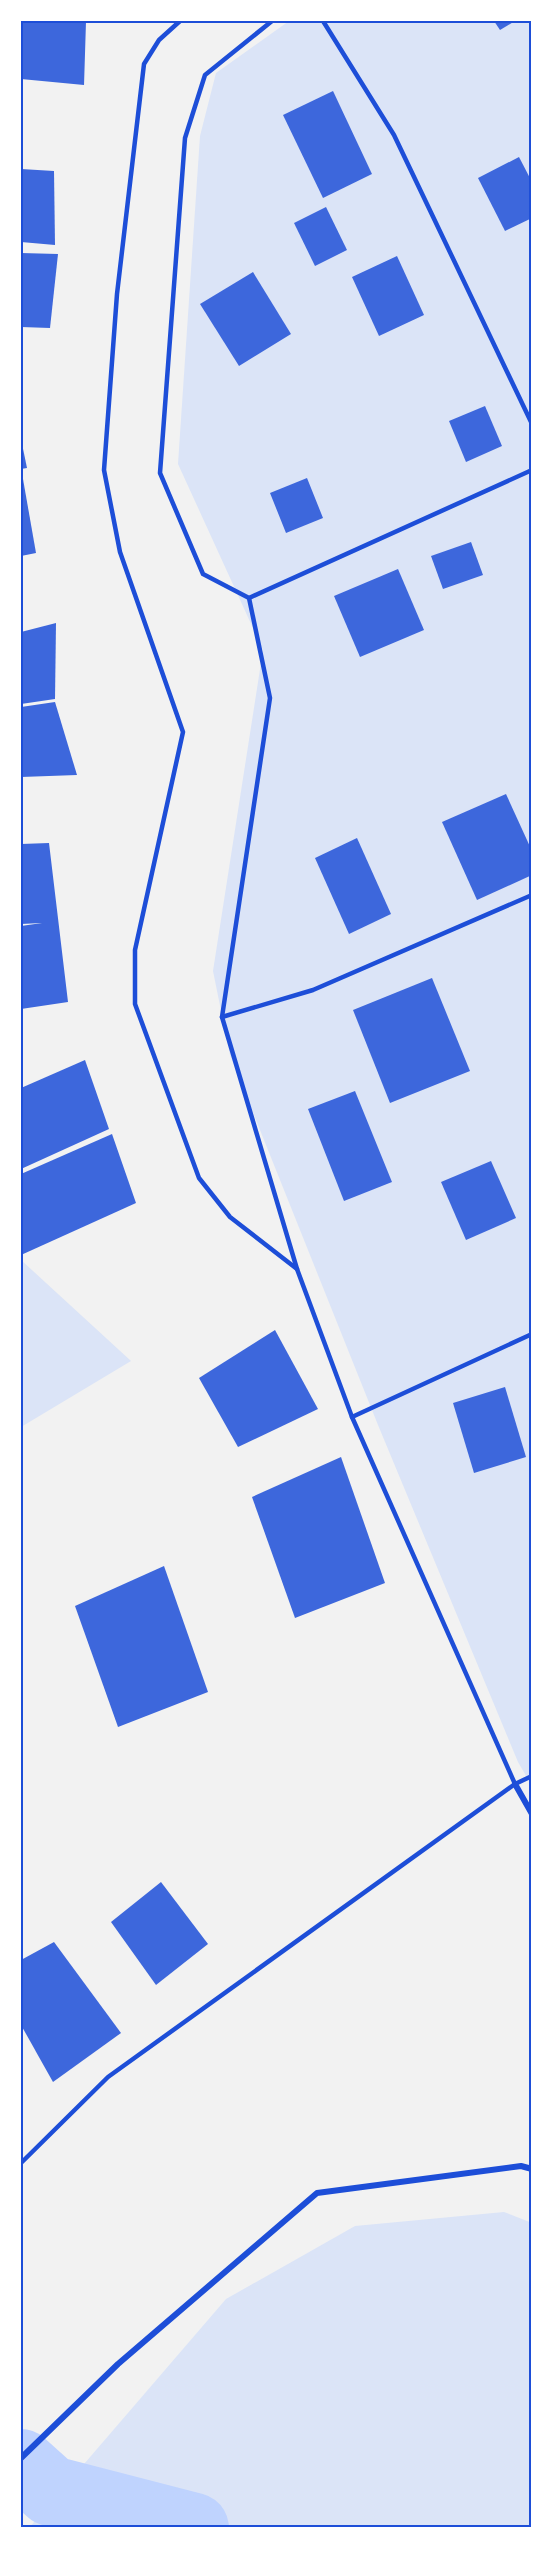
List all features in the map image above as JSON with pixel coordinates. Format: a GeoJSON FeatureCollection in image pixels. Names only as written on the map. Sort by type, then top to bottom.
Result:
{"type":"FeatureCollection","features":[{"type":"Feature","properties":{"kind":"street"},"geometry":{"type":"LineString","coordinates":[[515,1784],[532,1814]]}},
{"type":"Feature","properties":{"kind":"street"},"geometry":{"type":"LineString","coordinates":[[21,2458],[117,2364],[316,2193],[521,2166],[532,2169]]}},
{"type":"Feature","properties":{"kind":"lane"},"geometry":{"type":"LineString","coordinates":[[180,21],[159,40],[144,64],[117,294],[104,470],[120,552],[183,732],[135,950],[135,1004],[199,1178],[230,1217],[297,1269]]}},
{"type":"Feature","properties":{"kind":"lane"},"geometry":{"type":"LineString","coordinates":[[249,598],[203,574],[160,473],[185,138],[205,75],[272,21]]}},
{"type":"Feature","properties":{"kind":"lane"},"geometry":{"type":"LineString","coordinates":[[323,21],[394,135],[532,424]]}},
{"type":"Feature","properties":{"kind":"lane"},"geometry":{"type":"LineString","coordinates":[[249,598],[532,470]]}},
{"type":"Feature","properties":{"kind":"lane"},"geometry":{"type":"LineString","coordinates":[[249,598],[270,698],[222,1017],[297,1269],[352,1417],[515,1784]]}},
{"type":"Feature","properties":{"kind":"lane"},"geometry":{"type":"LineString","coordinates":[[222,1017],[312,990],[532,895]]}},
{"type":"Feature","properties":{"kind":"lane"},"geometry":{"type":"LineString","coordinates":[[352,1417],[532,1334]]}},
{"type":"Feature","properties":{"kind":"lane"},"geometry":{"type":"LineString","coordinates":[[21,2163],[108,2077],[515,1784],[532,1776]]}},
{"type":"Feature","properties":{"kind":"shaded area"},"geometry":{"type":"Polygon","coordinates":[[[289,21],[532,21],[532,1786],[518,1762],[378,1425],[230,1055],[213,971],[263,650],[178,464],[200,136],[216,73],[289,21]]]}},
{"type":"Feature","properties":{"kind":"shaded area"},"geometry":{"type":"Polygon","coordinates":[[[21,1260],[131,1361],[21,1427],[21,1260]]]}},
{"type":"Feature","properties":{"kind":"shaded area"},"geometry":{"type":"Polygon","coordinates":[[[504,2212],[532,2223],[532,2528],[29,2528],[226,2299],[355,2226],[504,2212]]]}},
{"type":"Feature","properties":{"kind":"building"},"geometry":{"type":"Polygon","coordinates":[[[21,21],[86,21],[84,85],[21,79],[21,21]]]}},
{"type":"Feature","properties":{"kind":"building"},"geometry":{"type":"Polygon","coordinates":[[[494,21],[515,21],[500,30],[494,21]]]}},
{"type":"Feature","properties":{"kind":"building"},"geometry":{"type":"Polygon","coordinates":[[[333,91],[372,174],[323,198],[283,115],[333,91]]]}},
{"type":"Feature","properties":{"kind":"building"},"geometry":{"type":"Polygon","coordinates":[[[519,157],[532,182],[532,218],[505,231],[478,178],[519,157]]]}},
{"type":"Feature","properties":{"kind":"building"},"geometry":{"type":"Polygon","coordinates":[[[21,169],[54,171],[55,245],[21,242],[21,169]]]}},
{"type":"Feature","properties":{"kind":"building"},"geometry":{"type":"Polygon","coordinates":[[[326,207],[347,250],[315,266],[294,223],[326,207]]]}},
{"type":"Feature","properties":{"kind":"building"},"geometry":{"type":"Polygon","coordinates":[[[21,253],[58,254],[50,328],[21,327],[21,253]]]}},
{"type":"Feature","properties":{"kind":"building"},"geometry":{"type":"Polygon","coordinates":[[[397,256],[424,315],[379,336],[352,277],[397,256]]]}},
{"type":"Feature","properties":{"kind":"building"},"geometry":{"type":"Polygon","coordinates":[[[253,272],[291,334],[239,366],[200,304],[253,272]]]}},
{"type":"Feature","properties":{"kind":"building"},"geometry":{"type":"Polygon","coordinates":[[[485,406],[502,446],[466,462],[449,421],[485,406]]]}},
{"type":"Feature","properties":{"kind":"building"},"geometry":{"type":"Polygon","coordinates":[[[21,439],[27,468],[21,469],[21,439]]]}},
{"type":"Feature","properties":{"kind":"building"},"geometry":{"type":"Polygon","coordinates":[[[307,478],[323,518],[286,533],[270,493],[307,478]]]}},
{"type":"Feature","properties":{"kind":"building"},"geometry":{"type":"Polygon","coordinates":[[[21,479],[23,479],[36,553],[21,556],[21,479]]]}},
{"type":"Feature","properties":{"kind":"building"},"geometry":{"type":"Polygon","coordinates":[[[471,542],[483,575],[443,589],[431,556],[471,542]]]}},
{"type":"Feature","properties":{"kind":"building"},"geometry":{"type":"Polygon","coordinates":[[[398,569],[424,630],[360,657],[334,596],[398,569]]]}},
{"type":"Feature","properties":{"kind":"building"},"geometry":{"type":"Polygon","coordinates":[[[56,623],[55,699],[21,704],[21,632],[56,623]]]}},
{"type":"Feature","properties":{"kind":"building"},"geometry":{"type":"Polygon","coordinates":[[[55,702],[77,775],[21,777],[21,707],[55,702]]]}},
{"type":"Feature","properties":{"kind":"building"},"geometry":{"type":"Polygon","coordinates":[[[506,794],[532,851],[532,875],[477,900],[442,822],[506,794]]]}},
{"type":"Feature","properties":{"kind":"building"},"geometry":{"type":"Polygon","coordinates":[[[357,838],[391,914],[349,934],[315,858],[357,838]]]}},
{"type":"Feature","properties":{"kind":"building"},"geometry":{"type":"Polygon","coordinates":[[[49,843],[68,1002],[21,1009],[21,926],[42,923],[21,924],[21,844],[49,843]]]}},
{"type":"Feature","properties":{"kind":"building"},"geometry":{"type":"Polygon","coordinates":[[[432,978],[470,1071],[390,1103],[353,1010],[432,978]]]}},
{"type":"Feature","properties":{"kind":"building"},"geometry":{"type":"Polygon","coordinates":[[[85,1060],[109,1129],[21,1169],[21,1088],[85,1060]]]}},
{"type":"Feature","properties":{"kind":"building"},"geometry":{"type":"Polygon","coordinates":[[[355,1091],[392,1182],[344,1201],[308,1109],[355,1091]]]}},
{"type":"Feature","properties":{"kind":"building"},"geometry":{"type":"Polygon","coordinates":[[[112,1134],[136,1203],[21,1255],[21,1174],[112,1134]]]}},
{"type":"Feature","properties":{"kind":"building"},"geometry":{"type":"Polygon","coordinates":[[[491,1161],[516,1218],[466,1240],[441,1182],[491,1161]]]}},
{"type":"Feature","properties":{"kind":"building"},"geometry":{"type":"Polygon","coordinates":[[[275,1330],[318,1409],[238,1447],[199,1378],[275,1330]]]}},
{"type":"Feature","properties":{"kind":"building"},"geometry":{"type":"Polygon","coordinates":[[[505,1387],[526,1457],[474,1473],[453,1403],[505,1387]]]}},
{"type":"Feature","properties":{"kind":"building"},"geometry":{"type":"Polygon","coordinates":[[[341,1457],[385,1583],[295,1618],[252,1497],[341,1457]]]}},
{"type":"Feature","properties":{"kind":"building"},"geometry":{"type":"Polygon","coordinates":[[[164,1566],[208,1692],[118,1727],[75,1606],[164,1566]]]}},
{"type":"Feature","properties":{"kind":"building"},"geometry":{"type":"Polygon","coordinates":[[[161,1882],[208,1944],[156,1985],[111,1922],[161,1882]]]}},
{"type":"Feature","properties":{"kind":"building"},"geometry":{"type":"Polygon","coordinates":[[[54,1942],[121,2033],[53,2082],[21,2025],[21,1960],[54,1942]]]}},
{"type":"Feature","properties":{"kind":"waterway"},"geometry":{"type":"LineString","coordinates":[[21,2464],[51,2491],[194,2528]]}}]}
